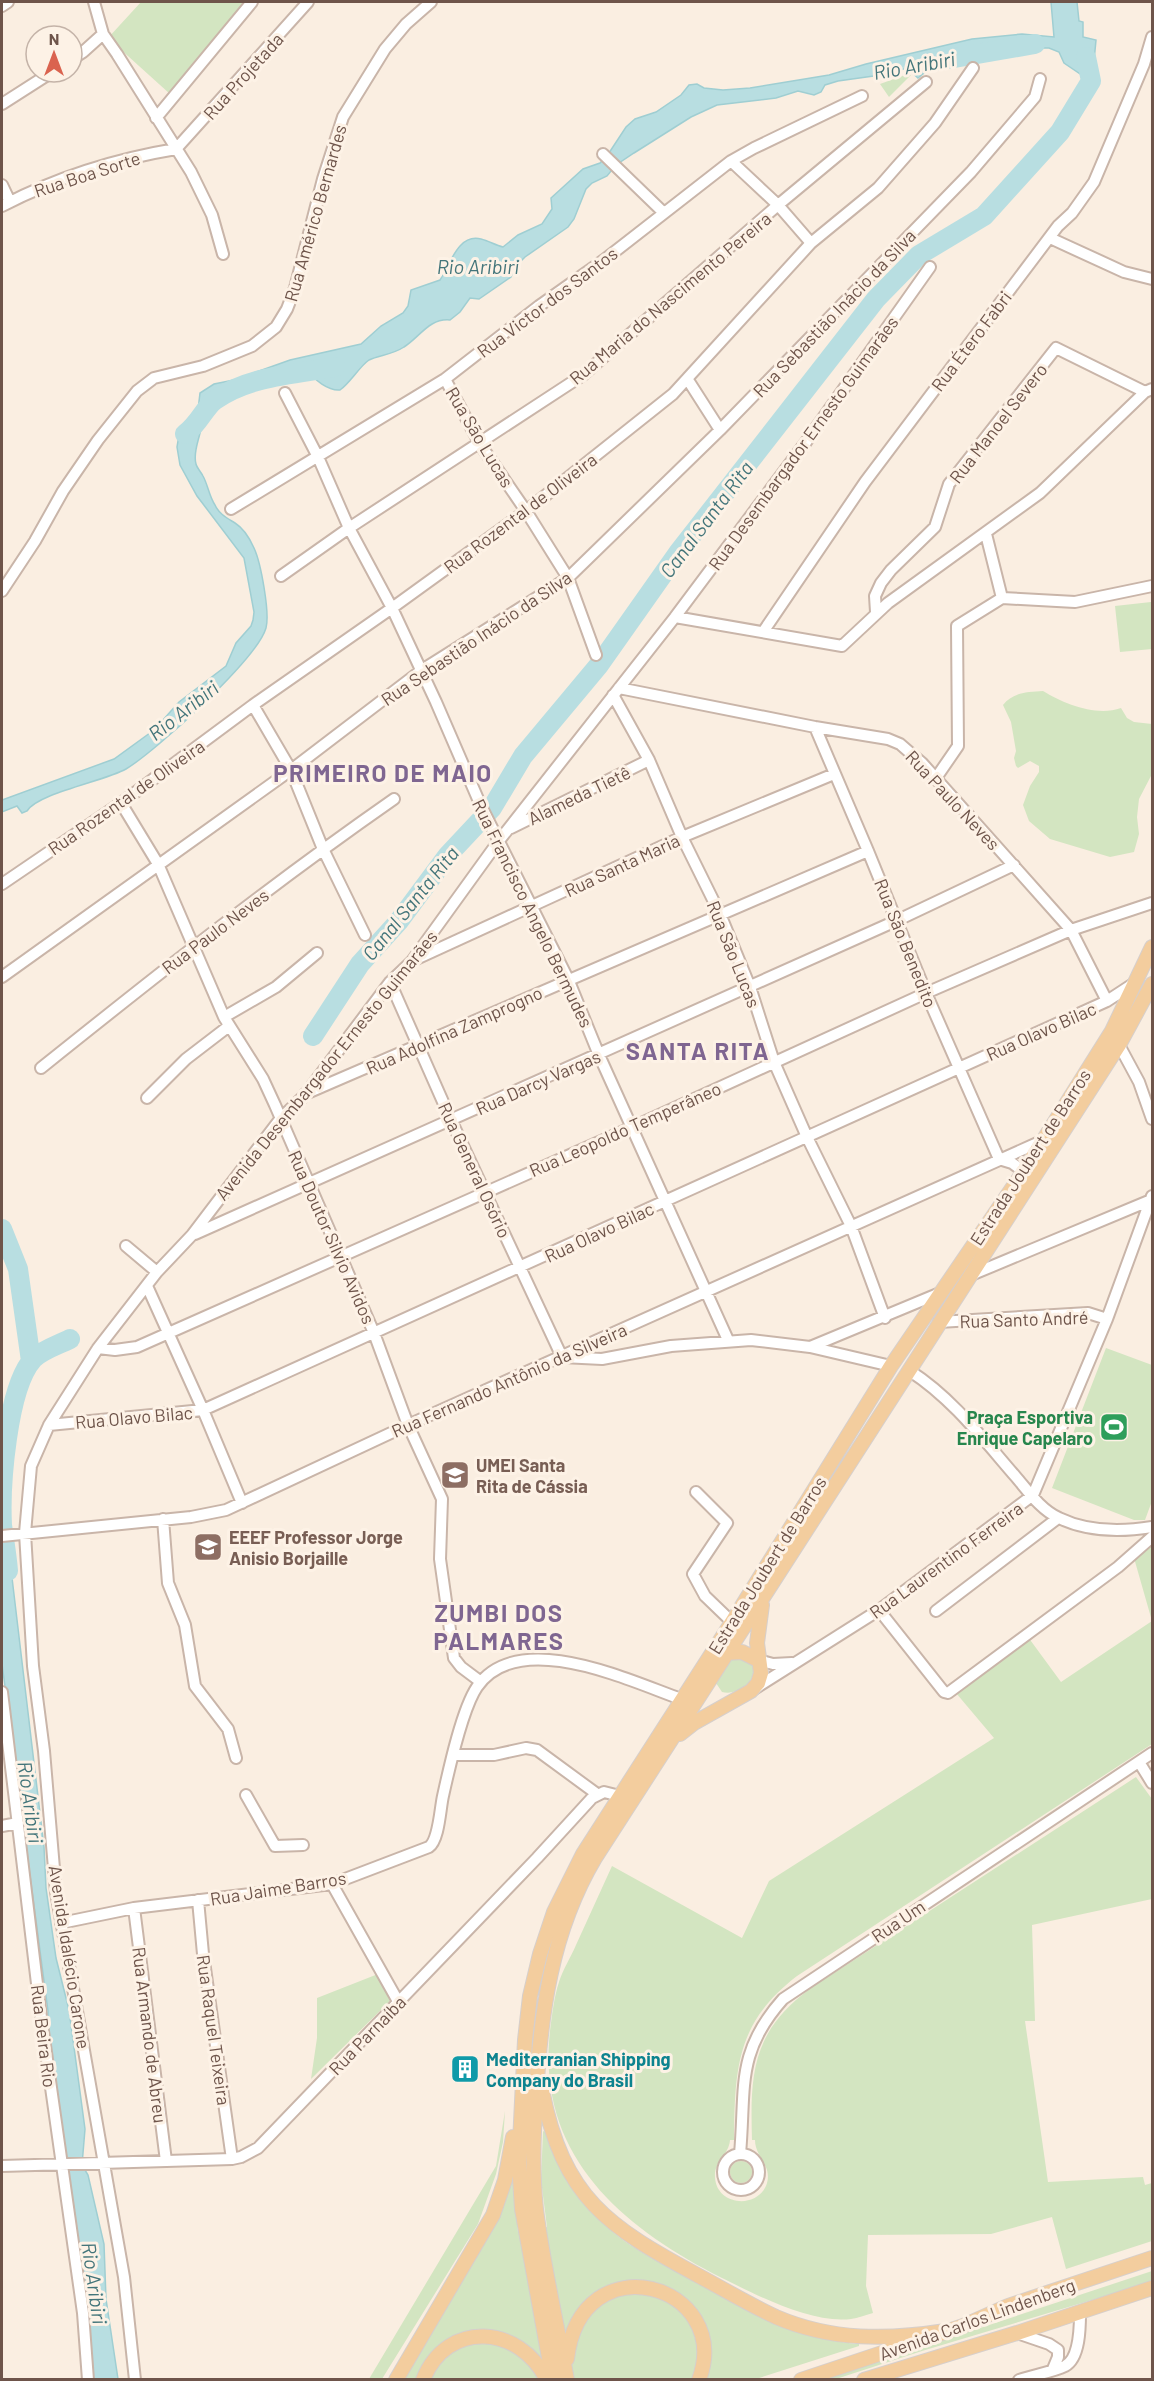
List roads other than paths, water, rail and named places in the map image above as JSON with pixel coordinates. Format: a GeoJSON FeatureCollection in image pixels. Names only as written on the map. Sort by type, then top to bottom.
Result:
{"type":"FeatureCollection","features":[{"type":"Feature","properties":{"kind":"main road","name":"Estrada Joubert de Barros"},"geometry":{"type":"LineString","coordinates":[[532,2230],[540,2032],[547,1987],[572,1903],[595,1858],[971,1275],[1029,1175],[1044,1140],[1112,1031],[1152,946]]}},
{"type":"Feature","properties":{"kind":"main road","name":"Estrada Joubert de Barros"},"geometry":{"type":"LineString","coordinates":[[532,2230],[519,2163],[530,1996],[546,1933],[572,1873],[891,1366],[940,1293],[1029,1175],[1119,1045],[1152,984]]}},
{"type":"Feature","properties":{"kind":"main road"},"geometry":{"type":"LineString","coordinates":[[666,1748],[694,1723],[751,1691],[760,1678],[758,1631],[764,1597]]}},
{"type":"Feature","properties":{"kind":"main road"},"geometry":{"type":"LineString","coordinates":[[709,1658],[729,1652],[742,1652],[758,1660]]}},
{"type":"Feature","properties":{"kind":"main road"},"geometry":{"type":"LineString","coordinates":[[537,2067],[549,2126],[568,2170],[597,2209],[635,2240],[764,2311],[810,2329],[843,2336],[876,2338],[946,2331]]}},
{"type":"Feature","properties":{"kind":"main road"},"geometry":{"type":"LineString","coordinates":[[396,2379],[495,2210],[505,2181],[523,2082]]}},
{"type":"Feature","properties":{"kind":"main road"},"geometry":{"type":"LineString","coordinates":[[532,2230],[562,2377]]}},
{"type":"Feature","properties":{"kind":"main road","name":"Avenida Carlos Lindenberg"},"geometry":{"type":"LineString","coordinates":[[801,2379],[946,2331],[1008,2306],[1152,2258]]}},
{"type":"Feature","properties":{"kind":"main road"},"geometry":{"type":"LineString","coordinates":[[562,2377],[571,2337],[582,2314],[594,2301],[609,2293],[636,2287],[651,2288],[667,2294],[681,2303],[692,2316],[700,2331],[704,2348],[699,2379]]}},
{"type":"Feature","properties":{"kind":"main road","name":"Avenida Carlos Lindenberg"},"geometry":{"type":"LineString","coordinates":[[864,2379],[1017,2333],[1152,2288]]}},
{"type":"Feature","properties":{"kind":"main road"},"geometry":{"type":"LineString","coordinates":[[423,2379],[434,2360],[445,2349],[459,2341],[483,2336],[498,2338],[520,2347],[537,2364],[547,2379]]}},
{"type":"Feature","properties":{"kind":"main road"},"geometry":{"type":"LineString","coordinates":[[888,2379],[928,2359]]}},
{"type":"Feature","properties":{"kind":"street"},"geometry":{"type":"LineString","coordinates":[[2,6],[8,2]]}},
{"type":"Feature","properties":{"kind":"street"},"geometry":{"type":"LineString","coordinates":[[94,2],[103,34],[191,172],[212,215],[223,254]]}},
{"type":"Feature","properties":{"kind":"street"},"geometry":{"type":"LineString","coordinates":[[156,118],[252,2]]}},
{"type":"Feature","properties":{"kind":"street","name":"Rua Projetada"},"geometry":{"type":"LineString","coordinates":[[176,149],[308,2]]}},
{"type":"Feature","properties":{"kind":"street","name":"Rua Américo Bernardes"},"geometry":{"type":"LineString","coordinates":[[2,591],[63,491],[98,440],[137,391],[154,378],[203,366],[252,346],[276,327],[287,309],[295,288],[323,179],[343,117],[385,49],[406,24],[431,2]]}},
{"type":"Feature","properties":{"kind":"street"},"geometry":{"type":"LineString","coordinates":[[84,49],[103,34]]}},
{"type":"Feature","properties":{"kind":"street","name":"Rua Étero Fabri"},"geometry":{"type":"LineString","coordinates":[[762,632],[865,482],[1058,226],[1081,202],[1094,182],[1144,64],[1152,37]]}},
{"type":"Feature","properties":{"kind":"street","name":"Rua Rozental de Oliveira"},"geometry":{"type":"LineString","coordinates":[[2,884],[121,803],[526,511],[688,380],[811,243],[878,188],[934,123],[973,68]]}},
{"type":"Feature","properties":{"kind":"street","name":"Rua Sebastião Inácio da Silva"},"geometry":{"type":"LineString","coordinates":[[2,977],[291,770],[422,670],[568,578],[720,430],[971,172],[1035,97],[1040,79]]}},
{"type":"Feature","properties":{"kind":"street","name":"Rua Maria do Nascimento Pereira"},"geometry":{"type":"LineString","coordinates":[[281,576],[349,528],[583,375],[665,306],[778,205],[926,82]]}},
{"type":"Feature","properties":{"kind":"street"},"geometry":{"type":"LineString","coordinates":[[2,104],[33,84]]}},
{"type":"Feature","properties":{"kind":"street","name":"Rua Victor dos Santos"},"geometry":{"type":"LineString","coordinates":[[231,509],[445,379],[731,161],[862,96]]}},
{"type":"Feature","properties":{"kind":"street","name":"Rua Boa Sorte"},"geometry":{"type":"LineString","coordinates":[[6,204],[36,188],[86,171],[176,149]]}},
{"type":"Feature","properties":{"kind":"street"},"geometry":{"type":"LineString","coordinates":[[603,154],[664,213]]}},
{"type":"Feature","properties":{"kind":"street"},"geometry":{"type":"LineString","coordinates":[[731,161],[778,205],[811,243]]}},
{"type":"Feature","properties":{"kind":"street"},"geometry":{"type":"LineString","coordinates":[[2,185],[6,204]]}},
{"type":"Feature","properties":{"kind":"street"},"geometry":{"type":"LineString","coordinates":[[1050,238],[1124,272],[1152,279]]}},
{"type":"Feature","properties":{"kind":"street","name":"Rua Desembargador Ernesto Guimarães"},"geometry":{"type":"LineString","coordinates":[[675,617],[806,442],[930,267]]}},
{"type":"Feature","properties":{"kind":"street","name":"Rua Manoel Severo"},"geometry":{"type":"LineString","coordinates":[[876,612],[875,596],[881,583],[891,570],[935,527],[949,484],[1056,348],[1149,391]]}},
{"type":"Feature","properties":{"kind":"street","name":"Rua São Lucas"},"geometry":{"type":"LineString","coordinates":[[445,379],[480,444],[568,578],[596,655]]}},
{"type":"Feature","properties":{"kind":"street"},"geometry":{"type":"LineString","coordinates":[[688,380],[720,430]]}},
{"type":"Feature","properties":{"kind":"street"},"geometry":{"type":"LineString","coordinates":[[675,617],[842,646],[876,612],[1040,493],[1149,391]]}},
{"type":"Feature","properties":{"kind":"street","name":"Rua Francisco Angelo Bermudes"},"geometry":{"type":"LineString","coordinates":[[285,393],[318,457],[349,528],[422,670],[498,842],[568,979],[599,1055],[728,1340]]}},
{"type":"Feature","properties":{"kind":"street"},"geometry":{"type":"LineString","coordinates":[[986,534],[1002,598]]}},
{"type":"Feature","properties":{"kind":"street"},"geometry":{"type":"LineString","coordinates":[[936,778],[958,746],[957,626],[1002,598],[1075,602],[1152,586]]}},
{"type":"Feature","properties":{"kind":"street","name":"Avenida Desembargador Ernesto Guimarães"},"geometry":{"type":"LineString","coordinates":[[25,1533],[31,1466],[49,1425],[66,1395],[98,1348],[157,1272],[192,1235],[281,1118],[305,1095],[390,982],[412,961],[498,842],[675,617]]}},
{"type":"Feature","properties":{"kind":"street","name":"Rua São Lucas"},"geometry":{"type":"LineString","coordinates":[[616,691],[682,837],[720,914],[750,987],[774,1062],[807,1137],[851,1226],[885,1317]]}},
{"type":"Feature","properties":{"kind":"street","name":"Rua Paulo Neves"},"geometry":{"type":"LineString","coordinates":[[616,691],[875,736],[894,742],[910,752],[936,778],[1071,930],[1107,1001]]}},
{"type":"Feature","properties":{"kind":"street"},"geometry":{"type":"LineString","coordinates":[[254,705],[291,770],[323,849],[366,934]]}},
{"type":"Feature","properties":{"kind":"street","name":"Rua São Benedito"},"geometry":{"type":"LineString","coordinates":[[815,727],[898,920],[926,993],[999,1159]]}},
{"type":"Feature","properties":{"kind":"street","name":"Alameda Tietê"},"geometry":{"type":"LineString","coordinates":[[508,829],[648,760]]}},
{"type":"Feature","properties":{"kind":"street","name":"Rua Santa Maria"},"geometry":{"type":"LineString","coordinates":[[412,961],[682,837],[834,774]]}},
{"type":"Feature","properties":{"kind":"street","name":"Rua Paulo Neves"},"geometry":{"type":"LineString","coordinates":[[41,1068],[194,946],[394,799]]}},
{"type":"Feature","properties":{"kind":"street","name":"Rua Doutor Silvio Avidos"},"geometry":{"type":"LineString","coordinates":[[121,803],[158,864],[227,1022],[263,1079],[281,1118],[374,1333],[408,1425],[442,1499],[440,1559],[452,1652],[461,1667],[481,1682]]}},
{"type":"Feature","properties":{"kind":"street","name":"Rua Adolfina Zamprogno"},"geometry":{"type":"LineString","coordinates":[[305,1095],[868,850]]}},
{"type":"Feature","properties":{"kind":"street","name":"Rua Darcy Vargas"},"geometry":{"type":"LineString","coordinates":[[192,1235],[599,1055],[1014,865]]}},
{"type":"Feature","properties":{"kind":"street","name":"Rua Leopoldo Temperâneo"},"geometry":{"type":"LineString","coordinates":[[98,1348],[127,1350],[168,1334],[633,1127],[926,993],[1071,930],[1152,903]]}},
{"type":"Feature","properties":{"kind":"street"},"geometry":{"type":"LineString","coordinates":[[147,1098],[227,1022],[276,987],[317,953]]}},
{"type":"Feature","properties":{"kind":"street","name":"Rua General Osório"},"geometry":{"type":"LineString","coordinates":[[390,982],[562,1357]]}},
{"type":"Feature","properties":{"kind":"street","name":"Rua Olavo Bilac"},"geometry":{"type":"LineString","coordinates":[[49,1425],[203,1410],[1107,1001],[1133,984]]}},
{"type":"Feature","properties":{"kind":"street"},"geometry":{"type":"LineString","coordinates":[[1119,1045],[1139,1082],[1152,1119]]}},
{"type":"Feature","properties":{"kind":"street","name":"Rua Fernando Antônio da Silveira"},"geometry":{"type":"LineString","coordinates":[[6,1535],[209,1514],[242,1503],[408,1425],[1044,1140]]}},
{"type":"Feature","properties":{"kind":"street"},"geometry":{"type":"LineString","coordinates":[[999,1159],[1012,1162],[1029,1175]]}},
{"type":"Feature","properties":{"kind":"street"},"geometry":{"type":"LineString","coordinates":[[971,1275],[1152,1198]]}},
{"type":"Feature","properties":{"kind":"street","name":"Rua Laurentino Ferreira"},"geometry":{"type":"LineString","coordinates":[[751,1691],[879,1610],[1033,1495],[1107,1319],[1152,1198]]}},
{"type":"Feature","properties":{"kind":"street"},"geometry":{"type":"LineString","coordinates":[[126,1246],[157,1272]]}},
{"type":"Feature","properties":{"kind":"street"},"geometry":{"type":"LineString","coordinates":[[147,1286],[242,1503]]}},
{"type":"Feature","properties":{"kind":"street"},"geometry":{"type":"LineString","coordinates":[[810,1347],[940,1293]]}},
{"type":"Feature","properties":{"kind":"street","name":"Rua Santo André"},"geometry":{"type":"LineString","coordinates":[[939,1322],[1088,1314],[1107,1319]]}},
{"type":"Feature","properties":{"kind":"street"},"geometry":{"type":"LineString","coordinates":[[562,1357],[602,1359],[671,1346],[728,1340],[765,1341],[876,1360],[891,1366]]}},
{"type":"Feature","properties":{"kind":"street"},"geometry":{"type":"LineString","coordinates":[[910,1371],[926,1381],[951,1403],[1033,1495],[1058,1518],[1095,1529],[1125,1530],[1152,1527]]}},
{"type":"Feature","properties":{"kind":"street"},"geometry":{"type":"LineString","coordinates":[[696,1492],[727,1523],[693,1574],[705,1596],[732,1622]]}},
{"type":"Feature","properties":{"kind":"street"},"geometry":{"type":"LineString","coordinates":[[936,1611],[1058,1518]]}},
{"type":"Feature","properties":{"kind":"street"},"geometry":{"type":"LineString","coordinates":[[163,1519],[168,1583],[185,1626],[195,1686],[228,1729],[236,1758]]}},
{"type":"Feature","properties":{"kind":"street","name":"Avenida Idalécio Carone"},"geometry":{"type":"LineString","coordinates":[[25,1533],[33,1666],[61,1923],[124,2277],[135,2379]]}},
{"type":"Feature","properties":{"kind":"street"},"geometry":{"type":"LineString","coordinates":[[879,1610],[944,1692],[948,1693],[1109,1574],[1152,1537]]}},
{"type":"Feature","properties":{"kind":"street"},"geometry":{"type":"LineString","coordinates":[[481,1682],[512,1663],[559,1660],[597,1669],[681,1699]]}},
{"type":"Feature","properties":{"kind":"street","name":"Rua Laurentino Ferreira"},"geometry":{"type":"LineString","coordinates":[[758,1660],[780,1665],[798,1661]]}},
{"type":"Feature","properties":{"kind":"street","name":"Rua Jaime Barros"},"geometry":{"type":"LineString","coordinates":[[61,1923],[134,1908],[332,1884],[431,1846],[435,1840],[454,1755],[468,1707],[481,1682]]}},
{"type":"Feature","properties":{"kind":"street","name":"Rua Beira Rio"},"geometry":{"type":"LineString","coordinates":[[2,1692],[62,2165],[84,2313],[88,2379]]}},
{"type":"Feature","properties":{"kind":"street"},"geometry":{"type":"LineString","coordinates":[[454,1755],[494,1755],[526,1748],[537,1750],[597,1794],[604,1791],[620,1796]]}},
{"type":"Feature","properties":{"kind":"street","name":"Rua Um"},"geometry":{"type":"LineString","coordinates":[[740,2154],[744,2080],[751,2047],[764,2022],[783,1999],[1152,1753]]}},
{"type":"Feature","properties":{"kind":"street"},"geometry":{"type":"LineString","coordinates":[[1139,1762],[1152,1783]]}},
{"type":"Feature","properties":{"kind":"street","name":"Rua Parnaíba"},"geometry":{"type":"LineString","coordinates":[[2,2166],[232,2159],[258,2148],[597,1794]]}},
{"type":"Feature","properties":{"kind":"street"},"geometry":{"type":"LineString","coordinates":[[246,1795],[275,1846],[303,1845]]}},
{"type":"Feature","properties":{"kind":"street"},"geometry":{"type":"LineString","coordinates":[[2,1826],[18,1823]]}},
{"type":"Feature","properties":{"kind":"street"},"geometry":{"type":"LineString","coordinates":[[332,1884],[399,2002]]}},
{"type":"Feature","properties":{"kind":"street","name":"Rua Raquel Teixeira"},"geometry":{"type":"LineString","coordinates":[[198,1900],[203,1954],[232,2159]]}},
{"type":"Feature","properties":{"kind":"street","name":"Rua Armando de Abreu"},"geometry":{"type":"LineString","coordinates":[[134,1908],[166,2161]]}},
{"type":"Feature","properties":{"kind":"street"},"geometry":{"type":"LineString","coordinates":[[1020,2379],[1066,2365],[1073,2357],[1079,2336],[1080,2313]]}},
{"type":"Feature","properties":{"kind":"street"},"geometry":{"type":"LineString","coordinates":[[1017,2333],[1049,2344],[1058,2350],[1053,2369]]}},
{"type":"Feature","properties":{"kind":"water","name":"Rio Aribiri"},"geometry":{"type":"Polygon","coordinates":[[[1051,2],[1077,2],[1079,21],[1083,22],[1083,37],[1096,40],[1092,82],[1064,63],[1059,52],[1049,48],[987,48],[982,58],[968,54],[935,64],[918,78],[907,68],[888,74],[838,81],[825,85],[821,92],[814,95],[798,91],[776,98],[717,105],[691,117],[616,165],[607,176],[592,183],[586,189],[574,219],[568,227],[525,257],[515,267],[511,277],[479,299],[470,298],[460,312],[450,320],[430,325],[404,347],[369,360],[340,390],[326,387],[309,370],[302,369],[221,391],[210,398],[204,409],[195,460],[217,508],[241,528],[254,548],[267,611],[266,628],[259,642],[245,661],[181,725],[126,769],[58,793],[22,813],[17,806],[2,812],[2,800],[114,759],[154,730],[179,702],[226,666],[236,643],[251,626],[254,612],[244,558],[197,496],[180,465],[177,447],[179,435],[198,410],[200,393],[214,384],[234,380],[290,360],[361,344],[381,326],[403,313],[408,306],[411,290],[440,280],[456,252],[466,241],[473,238],[481,239],[503,247],[518,235],[542,224],[552,209],[551,198],[583,169],[600,163],[626,127],[635,119],[656,112],[681,95],[689,85],[697,84],[704,88],[723,90],[750,88],[829,75],[972,39],[1022,34],[1054,37],[1051,2]]]}},
{"type":"Feature","properties":{"kind":"water","name":"Rio Aribiri"},"geometry":{"type":"Polygon","coordinates":[[[8,1544],[44,1847],[46,1888],[56,1958],[69,2010],[85,2129],[82,2165],[88,2175],[104,2244],[106,2299],[118,2379],[91,2379],[74,2209],[48,2047],[48,2011],[2,1664],[2,1545],[8,1544]]]}},
{"type":"Feature","properties":{"kind":"waterway","name":"Rio Aribiri"},"geometry":{"type":"LineString","coordinates":[[937,61],[1035,44]]}},
{"type":"Feature","properties":{"kind":"waterway","name":"Canal Santa Rita"},"geometry":{"type":"LineString","coordinates":[[313,1036],[360,964],[399,921],[448,855],[492,808],[523,756],[599,665],[678,553],[876,299],[919,255],[984,216],[1060,132],[1091,81],[1086,57]]}},
{"type":"Feature","properties":{"kind":"waterway","name":"Rio Aribiri"},"geometry":{"type":"LineString","coordinates":[[185,434],[211,403],[228,392],[273,377],[335,367]]}},
{"type":"Feature","properties":{"kind":"waterway","name":"Rio Aribiri"},"geometry":{"type":"LineString","coordinates":[[2,1229],[18,1269],[31,1361]]}},
{"type":"Feature","properties":{"kind":"waterway","name":"Rio Aribiri"},"geometry":{"type":"LineString","coordinates":[[8,1571],[2,1525],[2,1487],[11,1414],[24,1373],[33,1359],[45,1350],[70,1339]]}},
{"type":"Feature","properties":{"kind":"place","name":"Praça Esportiva Enrique Capelaro"},"geometry":{"type":"Point","coordinates":[1114,1427]}},
{"type":"Feature","properties":{"kind":"place","name":"UMEI Santa Rita de Cássia"},"geometry":{"type":"Point","coordinates":[455,1475]}},
{"type":"Feature","properties":{"kind":"place","name":"EEEF Professor Jorge Anisio Borjaille"},"geometry":{"type":"Point","coordinates":[208,1547]}},
{"type":"Feature","properties":{"kind":"place","name":"Mediterranian Shipping Company do Brasil"},"geometry":{"type":"Point","coordinates":[465,2069]}},
{"type":"Feature","properties":{"kind":"district","name":"PRIMEIRO DE MAIO"},"geometry":{"type":"Point","coordinates":[383,772]}},
{"type":"Feature","properties":{"kind":"district","name":"SANTA RITA"},"geometry":{"type":"Point","coordinates":[698,1050]}},
{"type":"Feature","properties":{"kind":"district","name":"ZUMBI DOS PALMARES"},"geometry":{"type":"Point","coordinates":[499,1626]}}]}
